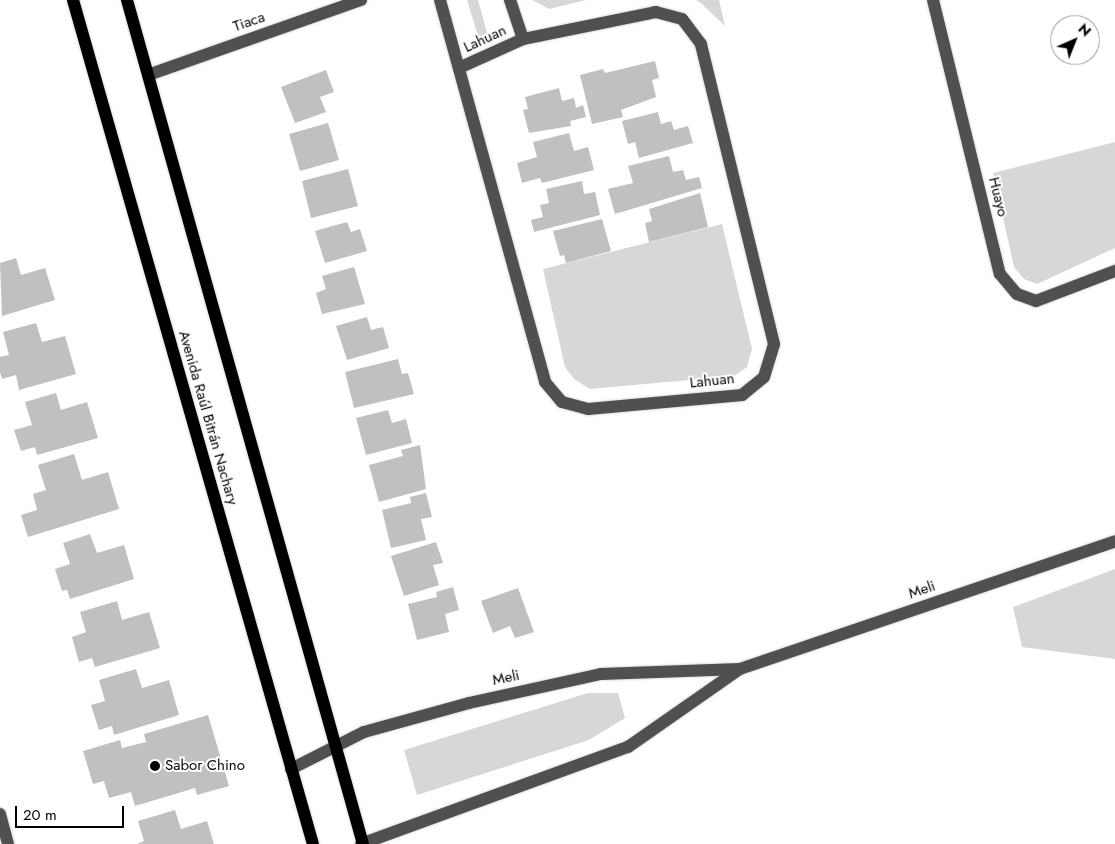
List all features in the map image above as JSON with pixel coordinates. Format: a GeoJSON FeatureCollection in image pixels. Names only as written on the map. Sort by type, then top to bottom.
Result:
{"type":"FeatureCollection","features":[{"type":"Feature","properties":{"kind":"main road","name":"Avenida Raúl Bitrán Nachary"},"geometry":{"type":"LineString","coordinates":[[73,0],[313,844]]}},
{"type":"Feature","properties":{"kind":"main road"},"geometry":{"type":"LineString","coordinates":[[127,0],[362,844]]}},
{"type":"Feature","properties":{"kind":"street","name":"Tiaca"},"geometry":{"type":"LineString","coordinates":[[148,76],[361,0]]}},
{"type":"Feature","properties":{"kind":"street","name":"Lahuan"},"geometry":{"type":"LineString","coordinates":[[440,0],[461,67],[545,382],[562,402],[588,409],[742,395],[764,377],[774,344],[700,44],[682,20],[656,12],[522,39],[461,67]]}},
{"type":"Feature","properties":{"kind":"street","name":"Lahuan"},"geometry":{"type":"LineString","coordinates":[[510,0],[522,39]]}},
{"type":"Feature","properties":{"kind":"street","name":"Huayo"},"geometry":{"type":"LineString","coordinates":[[933,0],[1000,274],[1016,294],[1036,301],[1115,272]]}},
{"type":"Feature","properties":{"kind":"street","name":"Meli"},"geometry":{"type":"LineString","coordinates":[[362,844],[628,747],[740,669],[1115,540]]}},
{"type":"Feature","properties":{"kind":"street","name":"Meli"},"geometry":{"type":"LineString","coordinates":[[291,769],[335,746],[400,720],[601,674],[740,669]]}},
{"type":"Feature","properties":{"kind":"street"},"geometry":{"type":"LineString","coordinates":[[0,814],[8,844]]}},
{"type":"Feature","properties":{"kind":"shaded area"},"geometry":{"type":"Polygon","coordinates":[[[467,0],[478,0],[488,36],[485,40],[478,36],[467,0]]]}},
{"type":"Feature","properties":{"kind":"shaded area"},"geometry":{"type":"Polygon","coordinates":[[[532,0],[586,0],[549,9],[532,0]]]}},
{"type":"Feature","properties":{"kind":"shaded area"},"geometry":{"type":"Polygon","coordinates":[[[696,0],[719,0],[725,26],[701,3],[696,0]]]}},
{"type":"Feature","properties":{"kind":"shaded area"},"geometry":{"type":"Polygon","coordinates":[[[1115,142],[1115,248],[1037,284],[1024,279],[1014,267],[993,173],[1115,142]]]}},
{"type":"Feature","properties":{"kind":"shaded area"},"geometry":{"type":"Polygon","coordinates":[[[722,224],[752,349],[747,367],[734,376],[590,389],[574,379],[565,367],[543,269],[722,224]]]}},
{"type":"Feature","properties":{"kind":"shaded area"},"geometry":{"type":"Polygon","coordinates":[[[1115,569],[1115,659],[1022,647],[1013,607],[1115,569]]]}},
{"type":"Feature","properties":{"kind":"shaded area"},"geometry":{"type":"Polygon","coordinates":[[[588,693],[618,693],[625,718],[589,740],[417,795],[404,750],[588,693]]]}},
{"type":"Feature","properties":{"kind":"building"},"geometry":{"type":"Polygon","coordinates":[[[655,61],[659,78],[652,80],[656,97],[621,110],[623,117],[592,124],[580,75],[603,69],[605,73],[655,61]]]}},
{"type":"Feature","properties":{"kind":"building"},"geometry":{"type":"Polygon","coordinates":[[[326,70],[334,92],[320,97],[326,112],[295,123],[281,87],[326,70]]]}},
{"type":"Feature","properties":{"kind":"building"},"geometry":{"type":"Polygon","coordinates":[[[559,88],[562,101],[574,98],[576,108],[583,105],[586,117],[570,121],[571,126],[529,133],[523,110],[528,109],[525,97],[559,88]]]}},
{"type":"Feature","properties":{"kind":"building"},"geometry":{"type":"Polygon","coordinates":[[[658,112],[661,124],[671,121],[674,130],[688,126],[693,143],[639,158],[635,142],[628,144],[622,121],[658,112]]]}},
{"type":"Feature","properties":{"kind":"building"},"geometry":{"type":"Polygon","coordinates":[[[328,123],[339,160],[300,171],[289,134],[328,123]]]}},
{"type":"Feature","properties":{"kind":"building"},"geometry":{"type":"Polygon","coordinates":[[[569,133],[574,151],[588,147],[594,170],[542,183],[540,178],[522,183],[517,163],[537,157],[533,142],[569,133]]]}},
{"type":"Feature","properties":{"kind":"building"},"geometry":{"type":"Polygon","coordinates":[[[669,156],[673,172],[683,170],[686,180],[699,177],[702,188],[615,214],[608,189],[633,183],[628,166],[669,156]]]}},
{"type":"Feature","properties":{"kind":"building"},"geometry":{"type":"Polygon","coordinates":[[[348,169],[358,206],[311,218],[302,181],[348,169]]]}},
{"type":"Feature","properties":{"kind":"building"},"geometry":{"type":"Polygon","coordinates":[[[582,181],[584,194],[595,192],[600,215],[534,232],[531,220],[543,217],[540,205],[549,203],[546,189],[582,181]]]}},
{"type":"Feature","properties":{"kind":"building"},"geometry":{"type":"Polygon","coordinates":[[[700,193],[708,227],[649,242],[645,223],[652,221],[649,209],[700,193]]]}},
{"type":"Feature","properties":{"kind":"building"},"geometry":{"type":"Polygon","coordinates":[[[602,219],[611,251],[566,263],[564,255],[560,256],[553,231],[602,219]]]}},
{"type":"Feature","properties":{"kind":"building"},"geometry":{"type":"Polygon","coordinates":[[[347,222],[351,232],[360,229],[367,251],[325,263],[315,231],[347,222]]]}},
{"type":"Feature","properties":{"kind":"building"},"geometry":{"type":"Polygon","coordinates":[[[16,258],[21,275],[45,268],[55,300],[2,316],[0,263],[16,258]]]}},
{"type":"Feature","properties":{"kind":"building"},"geometry":{"type":"Polygon","coordinates":[[[354,267],[365,304],[322,314],[316,293],[326,289],[322,276],[354,267]]]}},
{"type":"Feature","properties":{"kind":"building"},"geometry":{"type":"Polygon","coordinates":[[[367,317],[371,330],[383,327],[389,348],[347,360],[336,326],[367,317]]]}},
{"type":"Feature","properties":{"kind":"building"},"geometry":{"type":"Polygon","coordinates":[[[36,323],[42,342],[65,336],[76,374],[19,390],[16,375],[2,379],[0,372],[0,357],[9,355],[3,332],[36,323]]]}},
{"type":"Feature","properties":{"kind":"building"},"geometry":{"type":"Polygon","coordinates":[[[398,359],[402,374],[408,373],[414,394],[354,408],[345,372],[398,359]]]}},
{"type":"Feature","properties":{"kind":"building"},"geometry":{"type":"Polygon","coordinates":[[[56,393],[61,410],[87,402],[98,438],[37,455],[35,447],[21,451],[14,430],[32,425],[25,402],[56,393]]]}},
{"type":"Feature","properties":{"kind":"building"},"geometry":{"type":"Polygon","coordinates":[[[388,410],[392,423],[406,419],[412,443],[366,455],[356,418],[388,410]]]}},
{"type":"Feature","properties":{"kind":"building"},"geometry":{"type":"Polygon","coordinates":[[[420,445],[426,489],[379,502],[369,465],[403,456],[401,450],[420,445]]]}},
{"type":"Feature","properties":{"kind":"building"},"geometry":{"type":"Polygon","coordinates":[[[74,454],[82,480],[108,472],[119,509],[28,537],[21,515],[37,510],[33,494],[46,490],[38,465],[74,454]]]}},
{"type":"Feature","properties":{"kind":"building"},"geometry":{"type":"Polygon","coordinates":[[[426,493],[432,517],[421,519],[426,540],[391,548],[382,510],[411,503],[410,497],[426,493]]]}},
{"type":"Feature","properties":{"kind":"building"},"geometry":{"type":"Polygon","coordinates":[[[90,534],[97,553],[124,545],[134,579],[70,599],[67,590],[62,591],[55,569],[70,564],[63,543],[90,534]]]}},
{"type":"Feature","properties":{"kind":"building"},"geometry":{"type":"Polygon","coordinates":[[[436,542],[443,563],[433,565],[439,585],[404,596],[391,556],[436,542]]]}},
{"type":"Feature","properties":{"kind":"building"},"geometry":{"type":"Polygon","coordinates":[[[453,587],[459,610],[445,614],[449,632],[417,640],[408,604],[437,597],[436,592],[453,587]]]}},
{"type":"Feature","properties":{"kind":"building"},"geometry":{"type":"Polygon","coordinates":[[[518,588],[534,632],[515,638],[510,626],[493,633],[481,601],[518,588]]]}},
{"type":"Feature","properties":{"kind":"building"},"geometry":{"type":"Polygon","coordinates":[[[117,601],[122,620],[149,612],[160,648],[95,667],[92,658],[79,662],[72,637],[86,632],[80,612],[117,601]]]}},
{"type":"Feature","properties":{"kind":"building"},"geometry":{"type":"Polygon","coordinates":[[[136,669],[142,688],[169,680],[179,715],[114,735],[112,726],[99,730],[91,705],[105,701],[99,680],[136,669]]]}},
{"type":"Feature","properties":{"kind":"building","name":"Sabor Chino"},"geometry":{"type":"Polygon","coordinates":[[[208,715],[229,786],[197,795],[195,788],[135,806],[131,792],[109,798],[104,781],[93,784],[83,751],[120,740],[122,748],[146,742],[144,734],[208,715]]]}},
{"type":"Feature","properties":{"kind":"building"},"geometry":{"type":"Polygon","coordinates":[[[175,810],[181,829],[207,821],[214,844],[137,844],[144,841],[138,821],[175,810]]]}},
{"type":"Feature","properties":{"kind":"place","name":"Sabor Chino"},"geometry":{"type":"Point","coordinates":[155,766]}}]}
